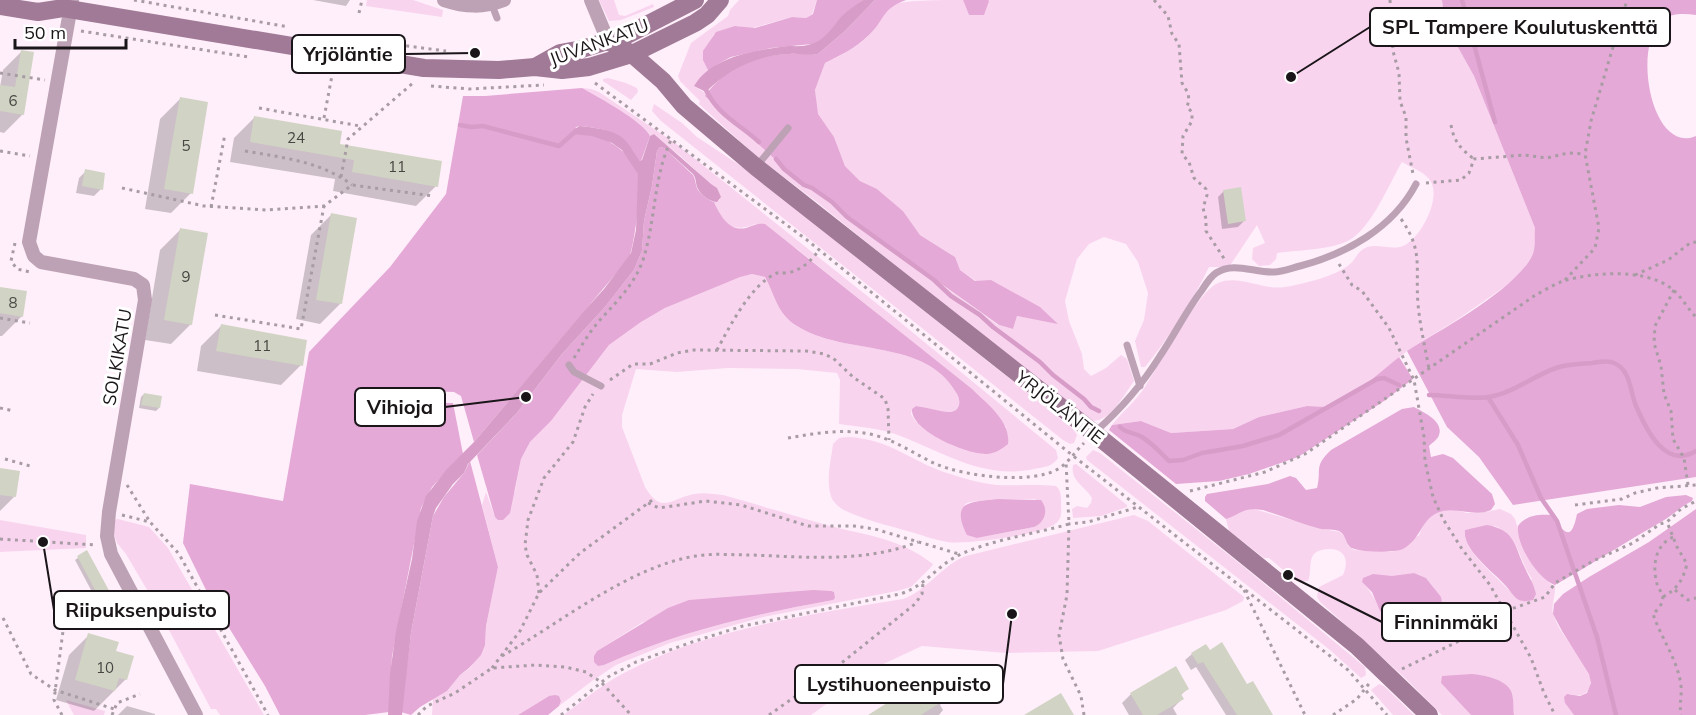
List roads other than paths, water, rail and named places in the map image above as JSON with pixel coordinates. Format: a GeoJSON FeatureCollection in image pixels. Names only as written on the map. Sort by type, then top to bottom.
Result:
{"type":"FeatureCollection","features":[{"type":"Feature","properties":{"kind":"main road","name":"JUVANKATU"},"geometry":{"type":"LineString","coordinates":[[535,67],[560,53],[582,49],[627,35],[695,0]]}},
{"type":"Feature","properties":{"kind":"main road","name":"JUVANKATU"},"geometry":{"type":"LineString","coordinates":[[0,6],[38,12],[64,4],[424,68],[499,70],[535,67],[562,70],[589,67],[626,56],[695,23],[707,15],[720,0]]}},
{"type":"Feature","properties":{"kind":"main road","name":"YRJÖLÄNTIE"},"geometry":{"type":"LineString","coordinates":[[608,41],[626,56],[654,90],[684,106],[756,167],[1094,433],[1357,646],[1429,715]]}},
{"type":"Feature","properties":{"kind":"street"},"geometry":{"type":"LineString","coordinates":[[444,0],[460,5],[498,8]]}},
{"type":"Feature","properties":{"kind":"street"},"geometry":{"type":"LineString","coordinates":[[591,0],[608,41]]}},
{"type":"Feature","properties":{"kind":"street","name":"SOLKIKATU"},"geometry":{"type":"LineString","coordinates":[[64,4],[58,83],[29,242],[34,256],[41,262],[134,279],[143,285],[145,300],[116,467],[107,536],[111,554],[196,715]]}},
{"type":"Feature","properties":{"kind":"lane"},"geometry":{"type":"LineString","coordinates":[[756,167],[788,128]]}},
{"type":"Feature","properties":{"kind":"lane"},"geometry":{"type":"LineString","coordinates":[[1094,433],[1119,411],[1140,386],[1162,354],[1187,310],[1213,275],[1229,267],[1276,272],[1334,255],[1360,241],[1396,213],[1404,205],[1416,184]]}},
{"type":"Feature","properties":{"kind":"lane"},"geometry":{"type":"LineString","coordinates":[[1126,345],[1140,386]]}},
{"type":"Feature","properties":{"kind":"lane"},"geometry":{"type":"LineString","coordinates":[[569,364],[574,372],[601,386]]}},
{"type":"Feature","properties":{"kind":"waterway"},"geometry":{"type":"LineString","coordinates":[[1462,0],[1495,122]]}},
{"type":"Feature","properties":{"kind":"waterway"},"geometry":{"type":"LineString","coordinates":[[705,88],[722,112],[759,142]]}},
{"type":"Feature","properties":{"kind":"waterway"},"geometry":{"type":"LineString","coordinates":[[460,125],[483,126],[559,146],[576,131]]}},
{"type":"Feature","properties":{"kind":"waterway"},"geometry":{"type":"LineString","coordinates":[[776,159],[784,169],[804,185],[832,202],[847,217],[934,280],[951,296],[980,315],[1040,362],[1091,407],[1099,411]]}},
{"type":"Feature","properties":{"kind":"waterway"},"geometry":{"type":"LineString","coordinates":[[1429,395],[1489,397],[1506,392],[1560,367],[1612,362],[1620,366],[1627,376],[1640,415],[1658,444],[1675,455],[1685,455],[1696,451]]}},
{"type":"Feature","properties":{"kind":"waterway"},"geometry":{"type":"LineString","coordinates":[[1120,427],[1139,435],[1169,461],[1183,460],[1202,453],[1243,446],[1279,435],[1377,379],[1384,378],[1399,385]]}},
{"type":"Feature","properties":{"kind":"waterway"},"geometry":{"type":"LineString","coordinates":[[1488,397],[1518,445],[1541,498],[1557,521],[1597,637],[1616,715]]}},
{"type":"Feature","properties":{"kind":"place","name":"Yrjöläntie"},"geometry":{"type":"Point","coordinates":[475,53]}},
{"type":"Feature","properties":{"kind":"place","name":"SPL Tampere Koulutuskenttä"},"geometry":{"type":"Point","coordinates":[1291,77]}},
{"type":"Feature","properties":{"kind":"place","name":"Vihioja"},"geometry":{"type":"Point","coordinates":[526,397]}},
{"type":"Feature","properties":{"kind":"place","name":"Riipuksenpuisto"},"geometry":{"type":"Point","coordinates":[43,542]}},
{"type":"Feature","properties":{"kind":"place","name":"Finninmäki"},"geometry":{"type":"Point","coordinates":[1288,575]}},
{"type":"Feature","properties":{"kind":"place","name":"Lystihuoneenpuisto"},"geometry":{"type":"Point","coordinates":[1012,614]}}]}
